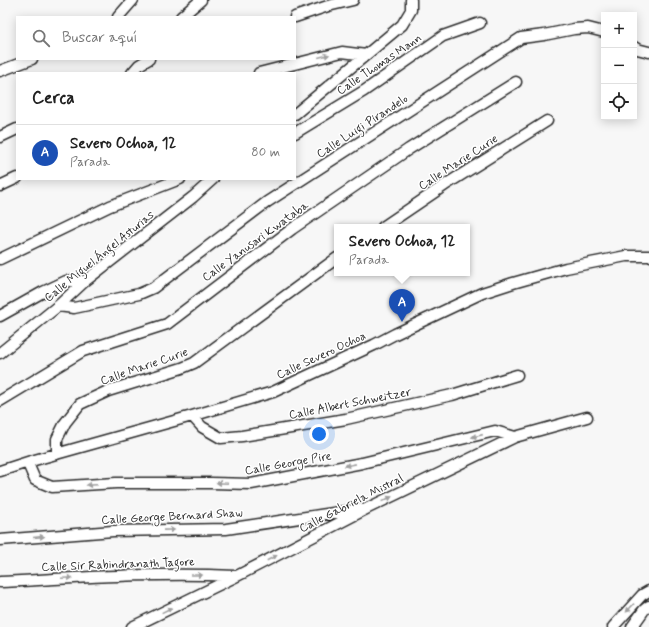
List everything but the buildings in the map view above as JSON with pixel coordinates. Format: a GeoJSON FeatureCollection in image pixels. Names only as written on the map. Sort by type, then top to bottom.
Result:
{"type":"FeatureCollection","features":[{"type":"Feature","properties":{"kind":"street"},"geometry":{"type":"LineString","coordinates":[[119,16],[133,0]]}},
{"type":"Feature","properties":{"kind":"street"},"geometry":{"type":"LineString","coordinates":[[182,16],[201,0]]}},
{"type":"Feature","properties":{"kind":"street"},"geometry":{"type":"LineString","coordinates":[[296,17],[328,3],[353,0]]}},
{"type":"Feature","properties":{"kind":"street"},"geometry":{"type":"LineString","coordinates":[[296,113],[402,25],[411,10],[410,0]]}},
{"type":"Feature","properties":{"kind":"street","name":"Calle Thomas Mann"},"geometry":{"type":"LineString","coordinates":[[296,132],[364,91],[443,36],[480,23]]}},
{"type":"Feature","properties":{"kind":"street","name":"Calle Luigi Pirandelo"},"geometry":{"type":"LineString","coordinates":[[58,306],[74,308],[139,294],[154,288],[267,202],[521,38],[574,29],[588,28],[601,31]]}},
{"type":"Feature","properties":{"kind":"street"},"geometry":{"type":"LineString","coordinates":[[637,48],[649,52]]}},
{"type":"Feature","properties":{"kind":"street"},"geometry":{"type":"LineString","coordinates":[[263,72],[342,52],[366,55]]}},
{"type":"Feature","properties":{"kind":"street"},"geometry":{"type":"LineString","coordinates":[[0,71],[29,60]]}},
{"type":"Feature","properties":{"kind":"street"},"geometry":{"type":"LineString","coordinates":[[133,72],[139,65],[147,60]]}},
{"type":"Feature","properties":{"kind":"street","name":"Calle Yanusari Kwataba"},"geometry":{"type":"LineString","coordinates":[[0,401],[83,351],[167,324],[292,229],[409,149],[516,82]]}},
{"type":"Feature","properties":{"kind":"street","name":"Calle Marie Curie"},"geometry":{"type":"LineString","coordinates":[[387,224],[445,185],[547,121]]}},
{"type":"Feature","properties":{"kind":"street"},"geometry":{"type":"LineString","coordinates":[[0,137],[16,129]]}},
{"type":"Feature","properties":{"kind":"street"},"geometry":{"type":"LineString","coordinates":[[0,186],[16,178]]}},
{"type":"Feature","properties":{"kind":"street"},"geometry":{"type":"LineString","coordinates":[[0,259],[110,206],[177,180]]}},
{"type":"Feature","properties":{"kind":"street","name":"Calle Miguel Ángel Asturias"},"geometry":{"type":"LineString","coordinates":[[0,352],[58,306],[86,281],[193,197],[212,180]]}},
{"type":"Feature","properties":{"kind":"street","name":"Calle Severo Ochoa"},"geometry":{"type":"LineString","coordinates":[[0,471],[273,392],[374,345],[402,330],[482,294],[513,282],[566,268],[626,256],[649,256]]}},
{"type":"Feature","properties":{"kind":"street","name":"Calle Marie Curie"},"geometry":{"type":"LineString","coordinates":[[57,454],[56,439],[65,423],[80,404],[108,391],[194,363],[334,260]]}},
{"type":"Feature","properties":{"kind":"street"},"geometry":{"type":"LineString","coordinates":[[0,316],[66,281],[86,281]]}},
{"type":"Feature","properties":{"kind":"street","name":"Calle Albert Schweitzer"},"geometry":{"type":"LineString","coordinates":[[192,416],[202,427],[221,438],[242,436],[369,414],[452,395],[517,375]]}},
{"type":"Feature","properties":{"kind":"street","name":"Calle Gabriela Mistral"},"geometry":{"type":"LineString","coordinates":[[132,627],[237,576],[368,508],[515,437],[587,417]]}},
{"type":"Feature","properties":{"kind":"street","name":"Calle George Pire"},"geometry":{"type":"LineString","coordinates":[[31,461],[29,466],[35,480],[52,487],[116,483],[250,484],[362,463],[495,432],[515,437]]}},
{"type":"Feature","properties":{"kind":"street","name":"Calle George Bernard Shaw"},"geometry":{"type":"LineString","coordinates":[[0,540],[112,531],[226,528],[368,508]]}},
{"type":"Feature","properties":{"kind":"street","name":"Calle Sir Rabindranath Tagore"},"geometry":{"type":"LineString","coordinates":[[0,582],[128,575],[237,576]]}},
{"type":"Feature","properties":{"kind":"street"},"geometry":{"type":"LineString","coordinates":[[613,627],[642,595],[649,591]]}},
{"type":"Feature","properties":{"kind":"street"},"geometry":{"type":"LineString","coordinates":[[632,627],[644,610],[649,606]]}},
{"type":"Feature","properties":{"kind":"place","name":"Severo Ochoa, 12"},"geometry":{"type":"Point","coordinates":[402,322]}}]}
